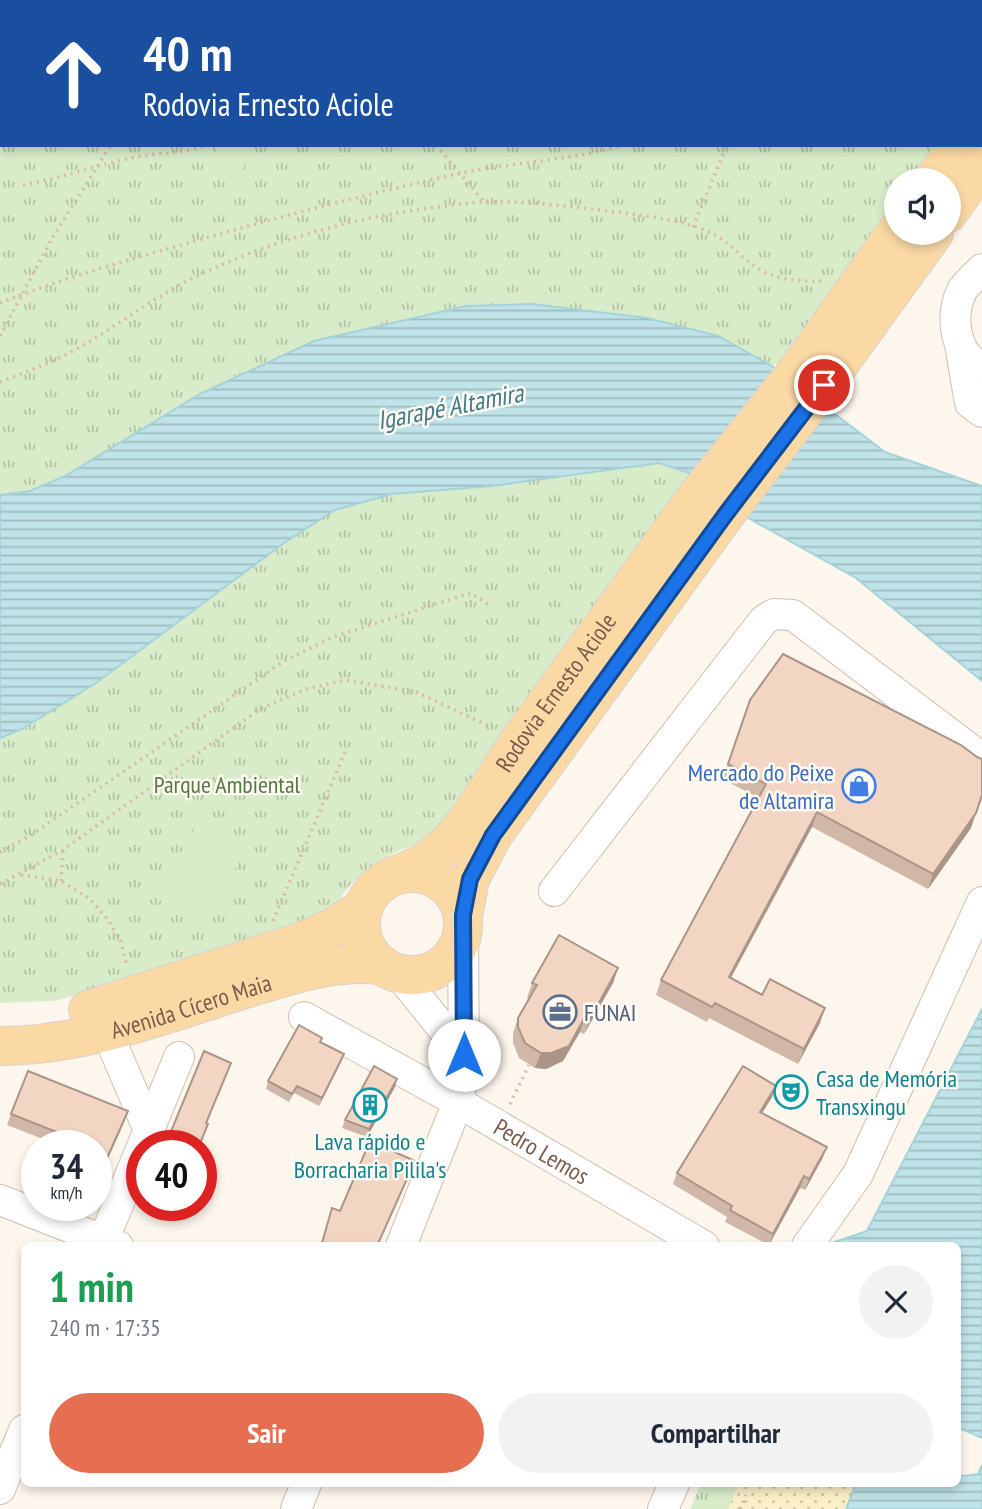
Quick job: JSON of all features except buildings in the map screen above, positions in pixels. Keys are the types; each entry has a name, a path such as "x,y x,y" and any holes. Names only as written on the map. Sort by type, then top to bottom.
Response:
{"main road":[{"path":"941,168 956,147"},
{"path":"961,195 982,166"},
{"path":"813,376 889,245"},
{"path":"711,506 813,376 924,245"},
{"name":"Rodovia Ernesto Aciole","path":"400,874 425,862 448,844 470,817 520,740 711,506"},
{"name":"Rodovia Ernesto Aciole","path":"463,924 470,879 493,835 711,506"},
{"path":"417,873 433,877 447,886 457,900 463,924 457,948 447,962 432,971 415,975 390,969 370,954 363,939 361,923 364,907 372,892 384,881 400,874 417,873"},
{"name":"Avenida Cícero Maia","path":"0,1021 25,1022 94,1009 303,941 336,926 364,907"},
{"name":"Avenida Cícero Maia","path":"0,1046 52,1043 107,1032 314,968 360,963 390,969"}],"street":[{"path":"982,269 964,289 957,305 955,325 970,403 982,412"},
{"path":"960,344 974,364 982,367"},
{"path":"554,891 764,620 774,614 793,615 982,758"},
{"path":"810,1242 858,1174 982,902"},
{"path":"403,1242 458,1102 464,1055 463,924"},
{"path":"390,969 464,1055"},
{"name":"Pedro Lemos","path":"304,1017 458,1102 697,1242"},
{"path":"107,1032 148,1128"},
{"path":"108,1242 148,1128 179,1057"},
{"path":"0,1199 102,1242"},
{"path":"0,1489 21,1437"},
{"path":"296,1509 305,1487"},
{"path":"663,1509 673,1487"}],"path":[{"path":"0,336 51,240 110,147"},
{"path":"23,185 52,180 99,165 143,156 175,154 200,147"},
{"path":"438,147 484,202"},
{"path":"0,303 124,261 306,209 460,173 554,161 616,147"},
{"path":"694,227 726,147"},
{"path":"0,382 60,357 191,279 256,252 372,217 484,202 549,204 694,227 712,233 732,246 754,267 772,274 804,282 831,280"},
{"path":"0,852 30,836 284,661 333,637 471,593 489,605"},
{"path":"0,884 63,850 260,709 306,689 346,680 416,692 520,740"},
{"path":"258,957 345,752"},
{"path":"61,881 63,850"},
{"path":"21,875 61,881 90,899 109,921 121,942 129,997"},
{"path":"499,1127 529,1065"},
{"path":"740,1509 746,1495"}],"sand":[{"path":"738,1487 855,1487 846,1509 728,1509"}],"green space":[{"path":"0,147 933,147 918,168 884,168 884,217 786,358 772,366 718,336 647,318 532,304 426,314 314,341 200,394 65,476 30,491 0,495"},
{"path":"217,147 252,147 238,181 209,169"},
{"name":"Parque Ambiental","path":"659,463 695,475 687,490 430,839 398,851 371,868 351,884 332,909 305,926 104,989 53,1001 0,1003 0,738 22,729 284,543 335,510 392,494 492,486"},
{"path":"197,823 246,846 210,923 160,900"},
{"path":"700,1487 738,1487 728,1509 690,1509"}],"water":[{"name":"Igarapé Altamira","path":"532,304 647,318 718,336 772,366 885,452 982,486 982,681 856,578 750,519 695,475 659,463 492,486 392,494 335,510 284,543 96,683 22,729 0,738 0,495 30,491 65,476 200,394 314,341 466,306"},
{"path":"982,1009 982,1438 961,1429 961,1242 835,1242 867,1231"},
{"path":"982,1465 982,1509 846,1509 855,1487 961,1487 961,1475 978,1474"}],"place":[{"name":"Mercado do Peixe de Altamira","path":"859,786"},
{"name":"FUNAI","path":"560,1012"},
{"name":"Casa de Memória Transxingu","path":"791,1092"},
{"name":"Lava rápido e Borracharia Pilila's","path":"370,1105"}],"route":[{"path":"464,1055 463,915 470,879 480,857 493,835 725,515 824,385"}]}
